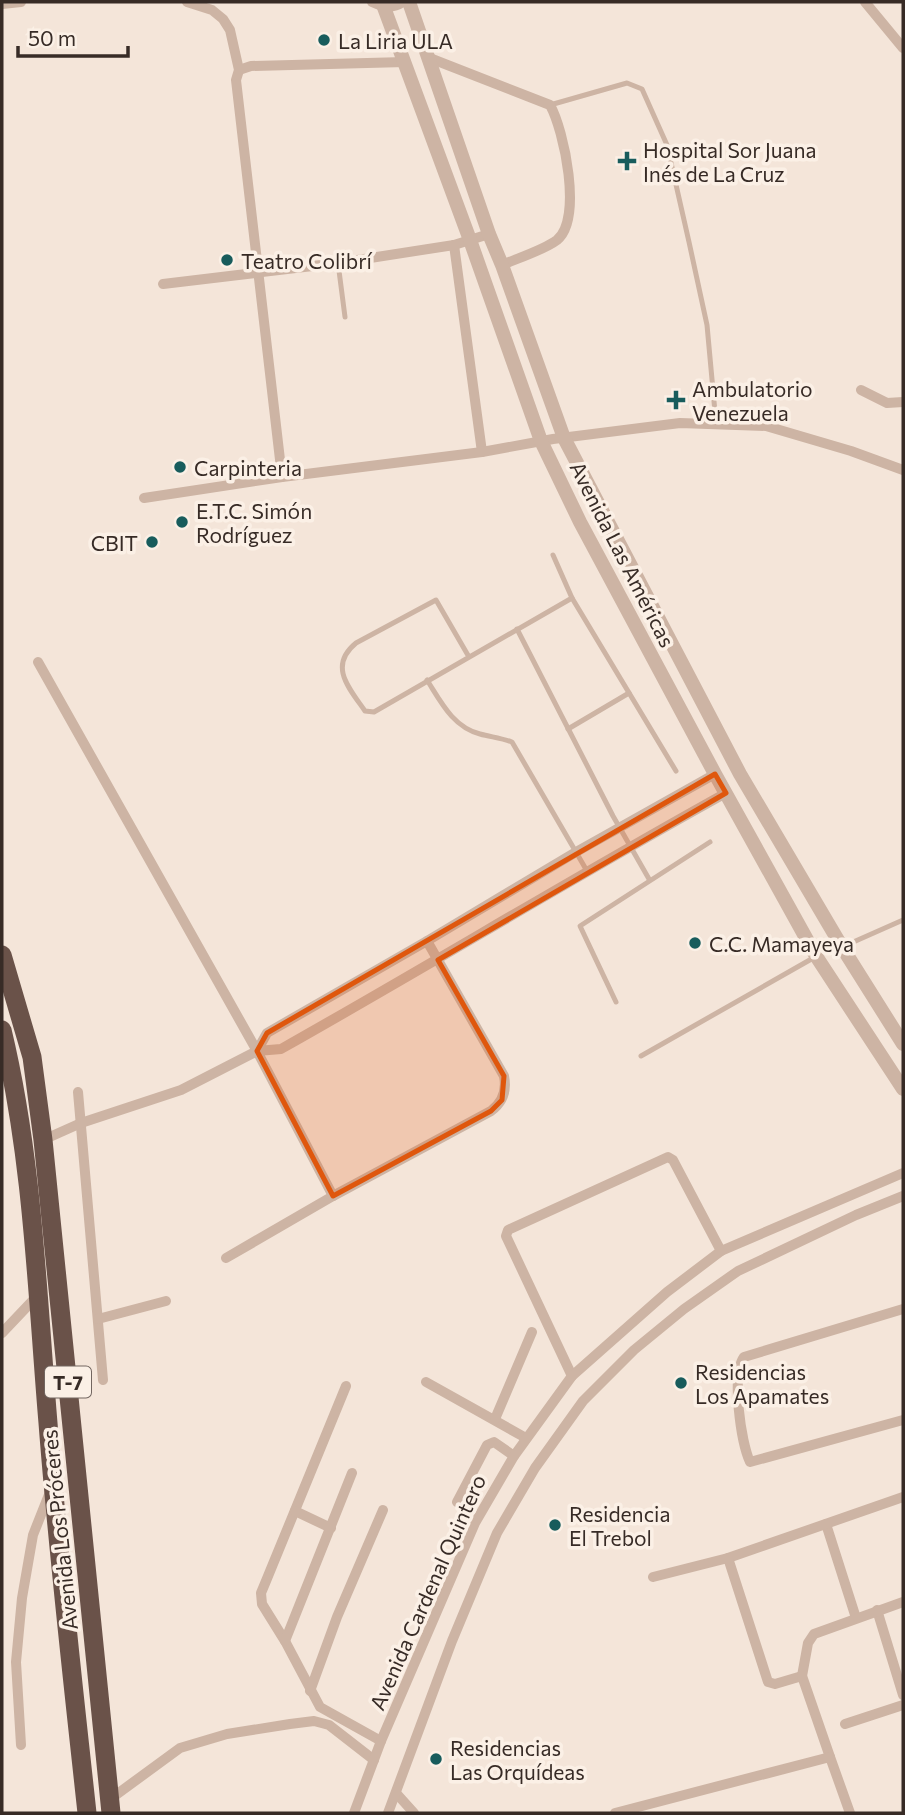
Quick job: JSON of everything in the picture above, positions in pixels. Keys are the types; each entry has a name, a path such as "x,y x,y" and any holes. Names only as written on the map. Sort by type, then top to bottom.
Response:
{"highway":[{"name":"Avenida Los Próceres","path":"2,955 32,1057 43,1140 110,1807"},
{"name":"Avenida Los Próceres","path":"2,1030 19,1111 30,1199 53,1486 87,1813"}],"street":[{"path":"2,5 22,2"},
{"path":"187,2 212,10 223,19 230,30 239,70 236,80 282,477"},
{"path":"379,4 397,6 403,2"},
{"name":"Avenida Las Américas","path":"409,2 488,234 502,265 564,438 740,774 903,1044"},
{"path":"865,2 903,48"},
{"name":"Avenida Las Américas","path":"379,4 405,62 541,441 580,522 715,774 817,956 903,1089"},
{"path":"427,58 550,105 557,117 571,190 567,226 557,240 502,265"},
{"path":"239,70 251,66 405,62"},
{"path":"163,284 338,263 454,245 488,234"},
{"path":"454,245 482,452"},
{"path":"861,390 887,403 903,402"},
{"path":"144,498 680,423 766,426 851,451 903,471"},
{"path":"38,662 257,1051 333,1196"},
{"path":"257,1051 267,1033 715,774"},
{"path":"43,1140 81,1123 181,1090 257,1051 281,1049 438,960 631,845 726,793"},
{"path":"226,1258 333,1196 491,1111 502,1100 505,1092 504,1076 427,941"},
{"path":"78,1092 103,1380"},
{"path":"572,1376 506,1236 508,1230 668,1157 673,1160 721,1251"},
{"name":"Avenida Cardenal Quintero","path":"354,1813 475,1523 514,1456 572,1376 667,1292 721,1251 903,1173"},
{"name":"Avenida Cardenal Quintero","path":"388,1813 452,1641 497,1533 534,1468 583,1401 634,1350 738,1271 856,1215 903,1196"},
{"path":"2,1333 38,1295"},
{"path":"97,1319 166,1301"},
{"path":"903,1309 744,1357 739,1378 739,1412 750,1462 903,1420"},
{"path":"495,1419 532,1332"},
{"path":"426,1382 526,1438"},
{"path":"346,1387 261,1594 261,1604 285,1641 320,1707 382,1741"},
{"path":"457,1502 487,1445 494,1443 514,1456"},
{"path":"285,1641 352,1473"},
{"path":"21,1745 16,1662 22,1598 33,1535 53,1486"},
{"path":"653,1577 728,1558 903,1497"},
{"path":"310,1691 337,1617 383,1510"},
{"path":"295,1511 331,1528"},
{"path":"826,1524 856,1618"},
{"path":"728,1558 768,1682 775,1684 802,1676"},
{"path":"850,1813 802,1676 810,1638 814,1634 903,1602"},
{"path":"877,1610 903,1695"},
{"path":"845,1724 903,1705"},
{"path":"110,1807 180,1748 227,1734 314,1721 329,1725 374,1760"},
{"path":"615,1813 830,1757"},
{"path":"396,1793 414,1813"}],"lane":[{"path":"550,105 627,83 642,89 667,145 697,278 707,325 716,424"},
{"path":"338,263 345,317"},
{"path":"552,555 572,598 677,771"},
{"path":"469,657 436,600 347,650 342,660 343,677 365,711 374,712 572,598"},
{"path":"517,629 649,880"},
{"path":"427,680 450,716 465,728 512,742 587,871"},
{"path":"568,729 629,693"},
{"path":"616,1002 579,926 710,842"},
{"path":"842,947 903,920"},
{"path":"641,1056 817,956"}],"highlighted area":[{"path":"715,774 726,793 438,960 504,1076 502,1100 491,1111 333,1196 257,1051 267,1033"}],"place":[{"name":"La Liria ULA","path":"324,40"},
{"name":"Hospital Sor Juana Inés de La Cruz","path":"627,161"},
{"name":"Teatro Colibrí","path":"227,260"},
{"name":"Ambulatorio Venezuela","path":"676,400"},
{"name":"Carpinteria","path":"180,467"},
{"name":"E.T.C. Simón Rodríguez","path":"182,522"},
{"name":"CBIT","path":"152,542"},
{"name":"C.C. Mamayeya","path":"695,943"},
{"name":"Residencias Los Apamates","path":"681,1383"},
{"name":"Residencia El Trebol","path":"555,1525"},
{"name":"Residencias Las Orquídeas","path":"436,1759"}]}
